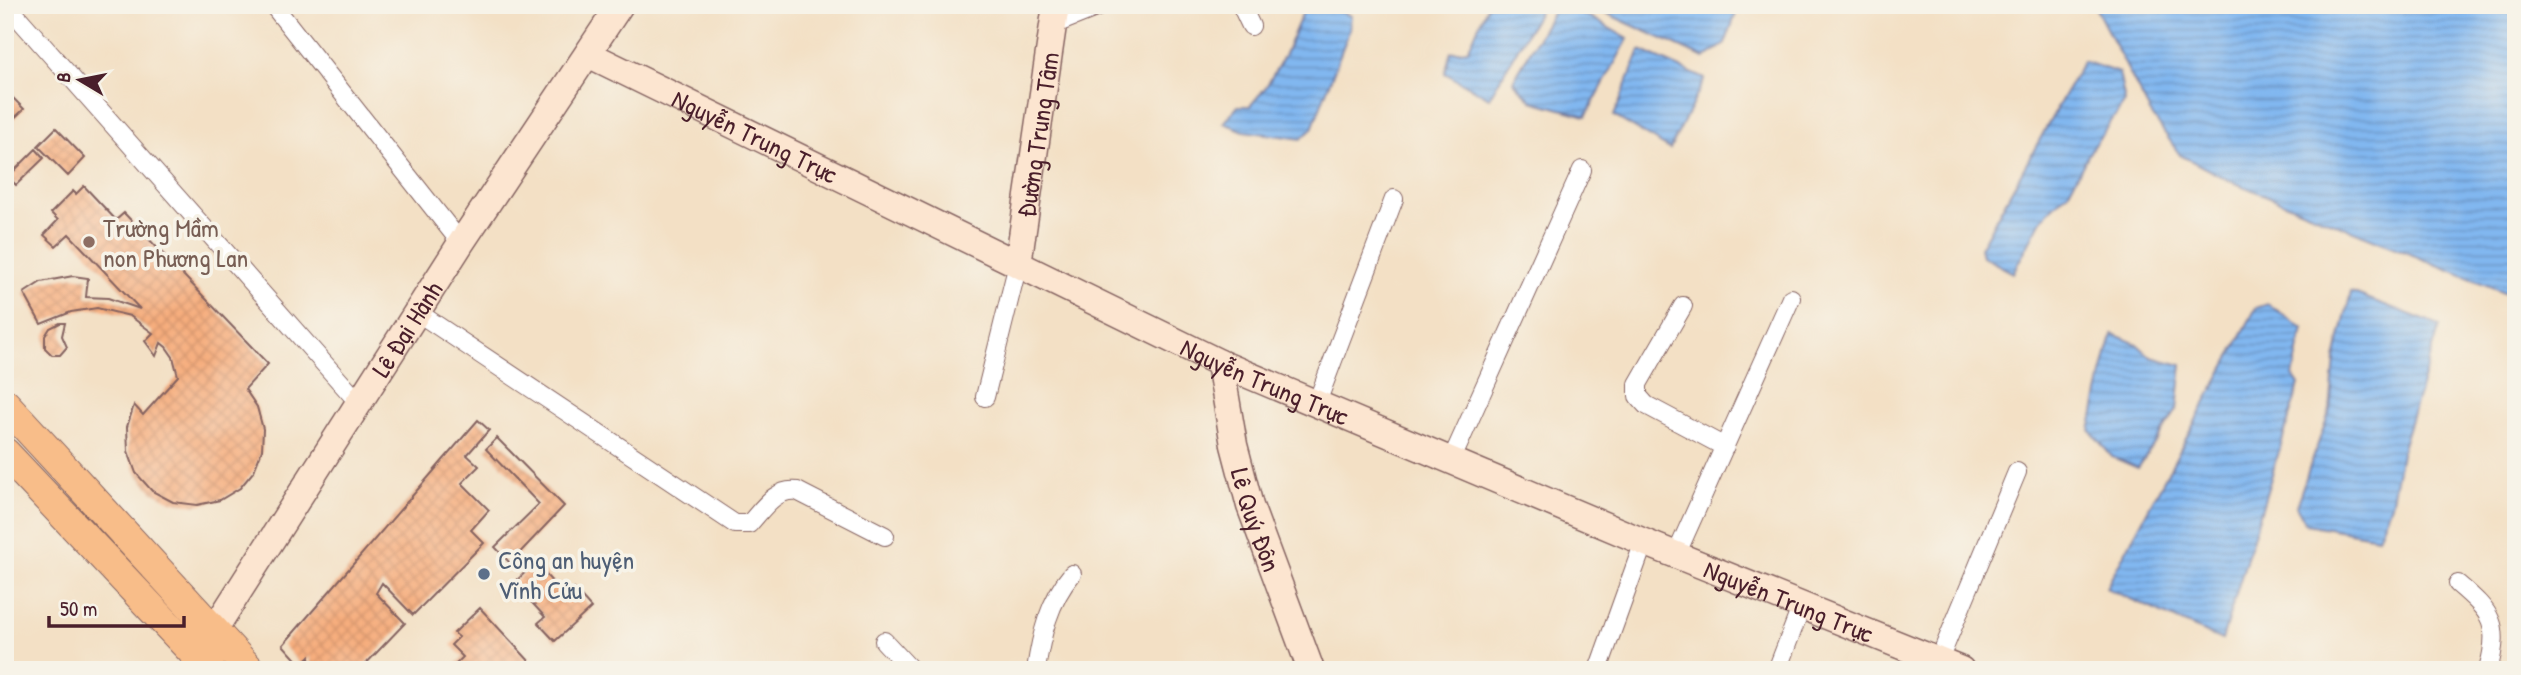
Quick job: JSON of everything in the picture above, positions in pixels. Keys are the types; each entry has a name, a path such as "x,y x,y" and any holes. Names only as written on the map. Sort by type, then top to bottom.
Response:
{"main road":[{"path":"5,404 206,650"},
{"path":"5,453 206,650 250,670"}],"street":[{"path":"7,5 359,403"},
{"path":"273,5 461,243"},
{"name":"Lê Đại Hành","path":"206,650 461,243 621,5"},
{"path":"1055,15 1103,5"},
{"path":"1241,5 1251,26"},
{"name":"Đường Trung Tâm","path":"1018,264 1055,15"},
{"name":"Nguyễn Trung Trực","path":"589,54 1220,363 1644,542 1950,665"},
{"path":"1451,461 1582,170"},
{"path":"1316,405 1394,200"},
{"path":"985,397 1018,264"},
{"path":"1676,555 1791,298"},
{"path":"1683,306 1638,384 1638,396 1646,405 1725,447"},
{"path":"417,312 735,524 749,524 777,494 787,490 797,491 885,536"},
{"name":"Lê Quý Đôn","path":"1220,363 1234,445 1250,506 1311,670"},
{"path":"1950,665 2017,472"},
{"path":"1598,670 1644,542"},
{"path":"1036,670 1042,632 1055,600 1072,574"},
{"path":"2458,584 2486,608 2493,623 2495,638 2488,670"},
{"path":"1777,670 1802,605"},
{"path":"884,641 911,670"}],"water":[{"path":"1306,5 1324,5 1351,16 1349,31 1312,129 1301,139 1244,131 1224,123 1238,106 1250,106 1266,87 1285,54"},
{"path":"1488,5 1543,5 1489,98 1445,73 1451,52 1468,50"},
{"path":"1588,5 1739,5 1725,44 1704,58"},
{"path":"2094,5 2516,5 2516,297 2228,180 2180,155 2150,112"},
{"path":"1555,8 1590,17 1628,39 1586,116 1532,101 1513,81"},
{"path":"1640,50 1705,79 1670,149 1614,116"},
{"path":"2083,61 2119,73 2125,102 2092,148 2069,191 2042,218 2013,273 1982,256 1980,248"},
{"path":"2351,292 2440,326 2402,448 2391,505 2378,537 2306,524 2296,506 2330,410 2335,359"},
{"path":"2268,304 2303,328 2293,376 2299,385 2222,640 2106,588 2256,308"},
{"path":"2113,334 2137,344 2151,357 2182,365 2177,410 2138,468 2112,457 2090,430"}],"building":[{"path":"5,90 24,109 5,127"},
{"path":"56,128 85,158 68,176 38,146"},
{"path":"36,149 44,158 16,185 8,177"},
{"path":"84,186 116,220 124,213 268,364 245,389 257,407 263,429 262,450 254,471 240,488 220,500 197,505 173,502 152,491 136,473 128,451 127,427 134,405 143,415 178,376 173,357 166,347 161,343 156,356 145,341 153,333 130,316 97,308 71,312 41,324 24,293 41,282 73,276 88,278 86,297 108,298 140,309 69,234 56,246 44,235 58,220 51,213 73,191 76,194"},
{"path":"65,323 62,336 67,347 60,355 52,355 45,348 45,336 50,328"},
{"path":"478,420 489,430 467,455 479,466 462,483 489,510 471,530 484,543 413,615 382,583 376,593 405,623 360,670 315,670 310,663 310,656 301,665 283,645"},
{"path":"497,438 564,506 510,563 495,547 539,504 486,449"},
{"path":"535,563 566,597 574,589 591,608 555,641 538,623 545,617 514,583"},
{"path":"480,608 532,664 526,670 457,670 454,666 463,657 451,645 459,637 454,633"}],"place":[{"name":"Trường Mầm non Phương Lan","path":"89,242"},
{"name":"Công an huyện Vĩnh Cửu","path":"484,574"}]}
